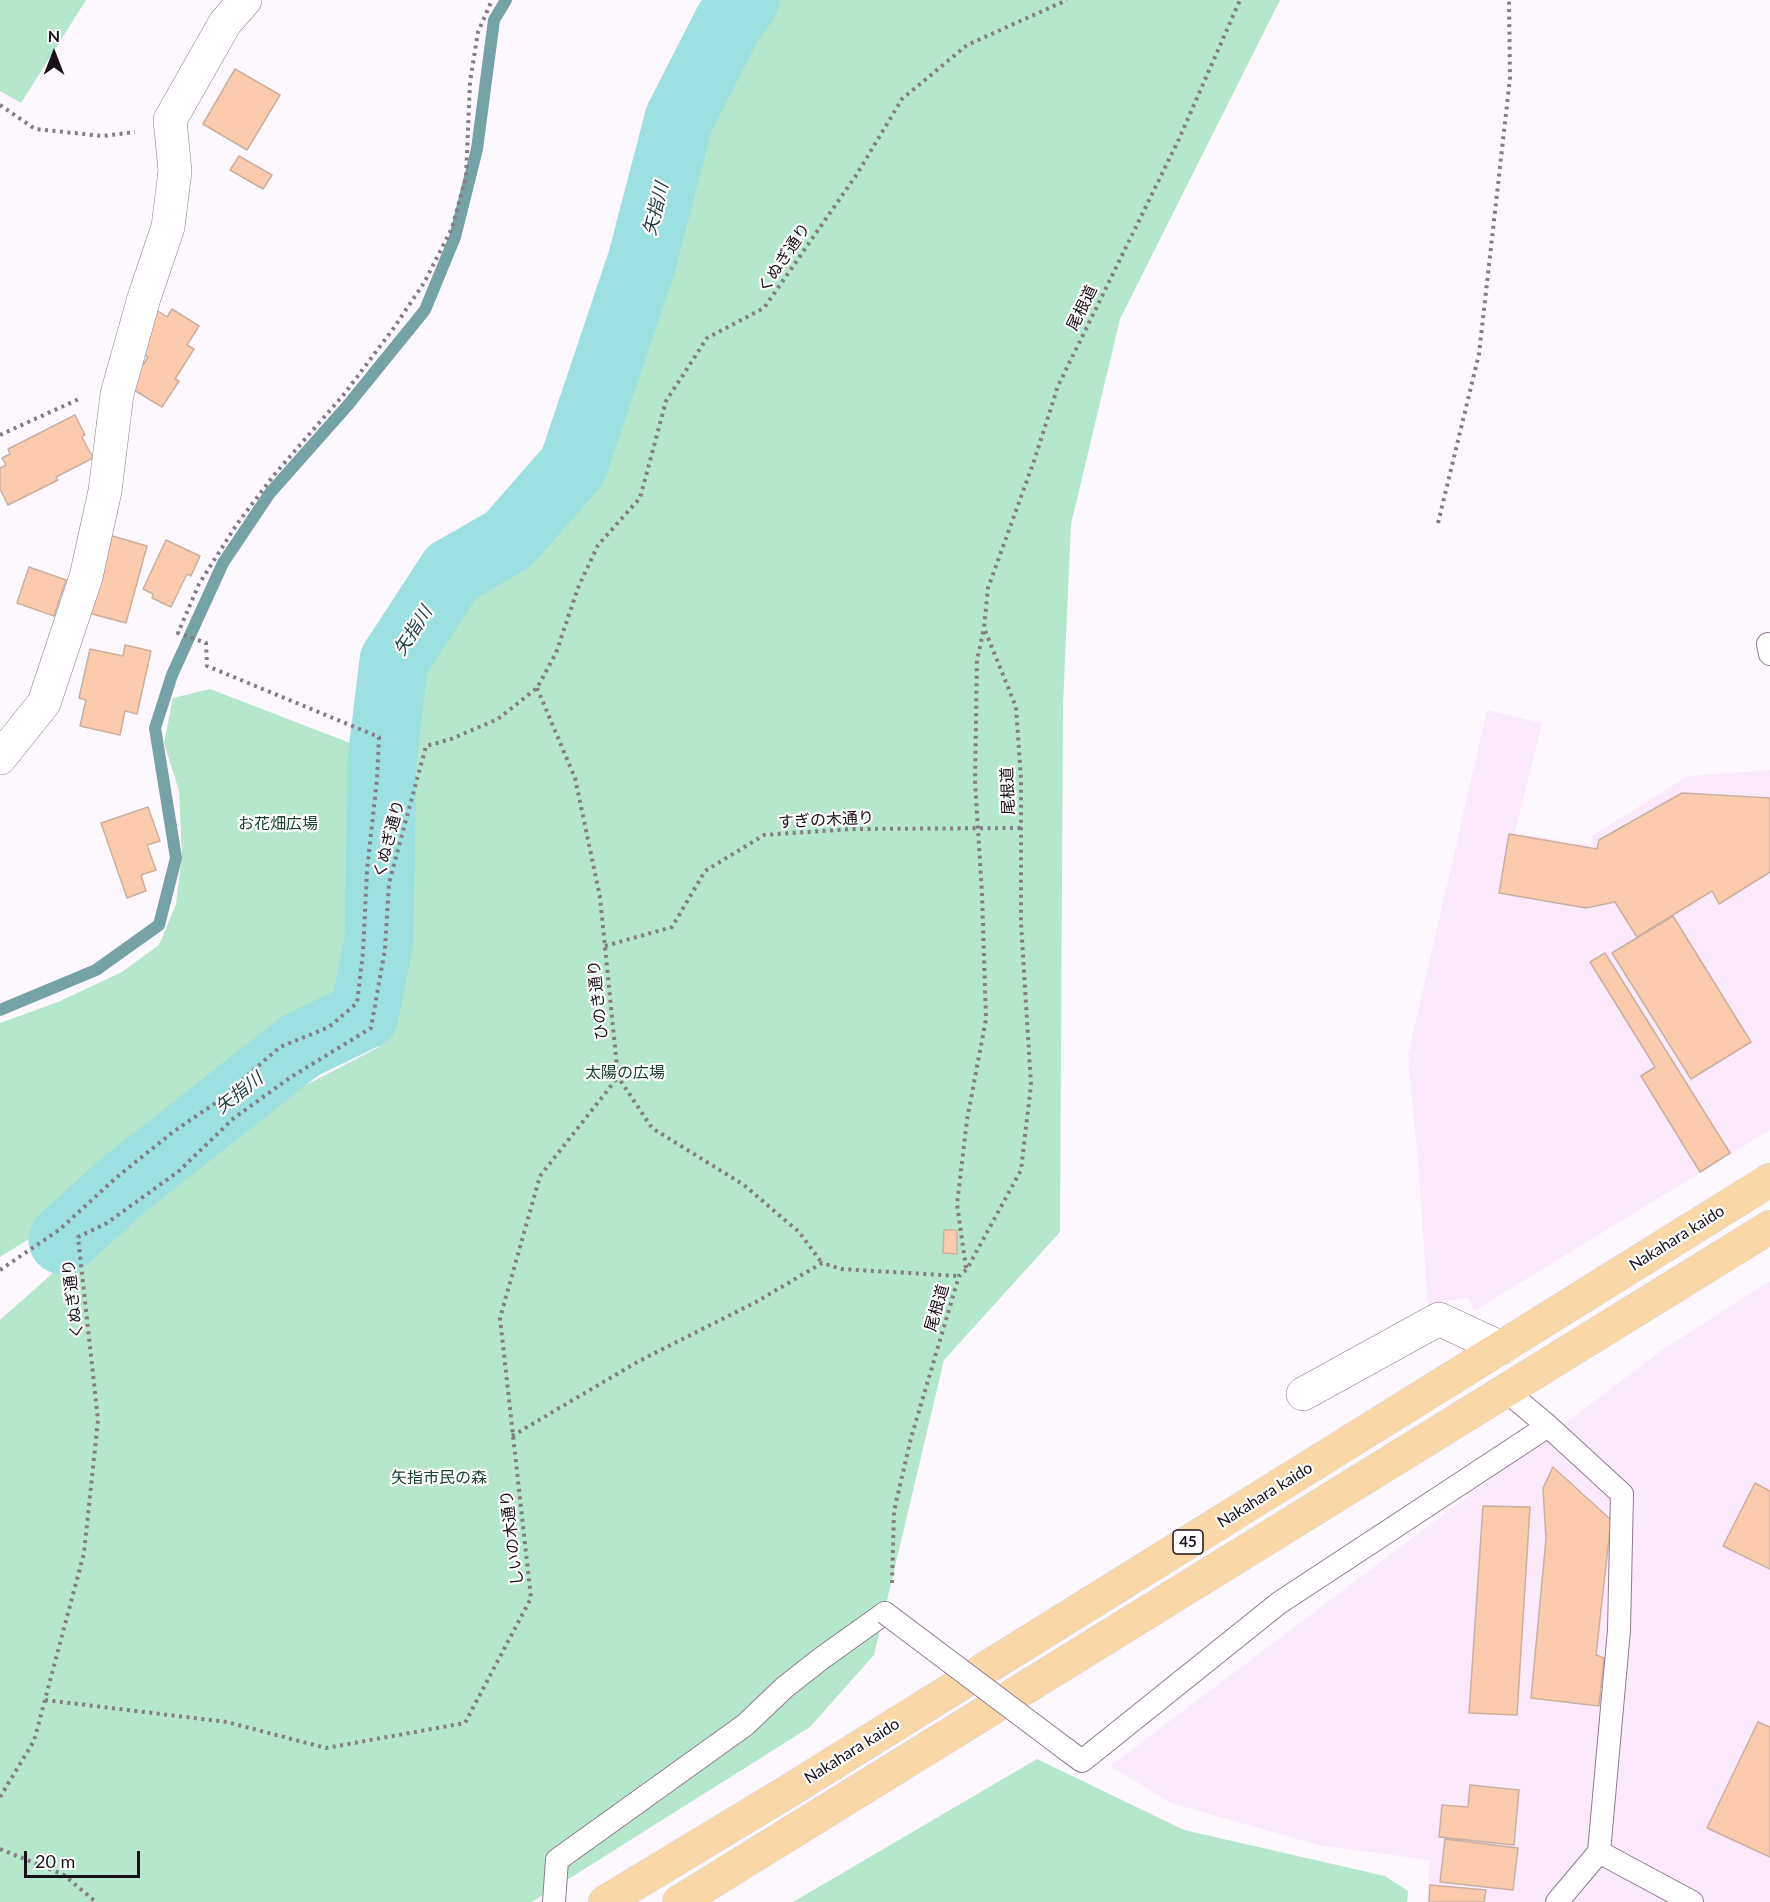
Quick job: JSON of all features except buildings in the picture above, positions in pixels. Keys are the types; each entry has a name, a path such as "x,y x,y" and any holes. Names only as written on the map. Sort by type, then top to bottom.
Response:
{"main road":[{"name":"Nakahara kaido","path":"605,1902 787,1792 1770,1180"},
{"name":"45","path":"679,1902 1770,1227"}],"street":[{"path":"0,758 44,703 86,577 105,491 117,394 144,298 168,227 176,171 170,120 225,23 245,0"},
{"path":"1303,1394 1439,1319 1501,1348"}],"lane":[{"path":"1505,1390 1622,1494 1618,1630 1599,1852 1557,1902"},
{"path":"554,1902 557,1860 745,1725 785,1687 885,1613 1082,1761 1279,1603 1548,1426"},
{"path":"1599,1852 1692,1902"}],"path":[{"path":"0,1270 59,1230 117,1178 173,1132 213,1104 280,1047 329,1027 357,1003 363,953 367,870 379,737 207,666 206,643 178,633 200,584 237,524 274,475 345,393 393,329 424,283 452,228 466,177 470,82 478,32 492,0"},
{"name":"くぬぎ通り","path":"0,1797 34,1741 84,1553 98,1420 78,1237 107,1223 179,1171 234,1118 291,1077 371,1028 386,949 389,883 426,746 451,739 498,719 537,688 556,652 578,588 598,545 640,498 666,402 706,338 764,308 857,174 902,99 967,45 1067,0"},
{"name":"尾根道","path":"885,1613 892,1593 894,1511 911,1438 959,1276 967,1269 1021,1170 1031,1085 1021,923 1021,779 1016,707 984,628 988,588 1034,461 1058,386 1179,139 1240,0"},
{"path":"1438,523 1479,354 1510,78 1509,0"},
{"path":"0,105 35,129 102,136 139,131 170,120"},
{"path":"0,435 82,398 117,394"},
{"path":"967,1269 957,1204 967,1119 986,1020 975,781 977,660 984,628"},
{"name":"ひのき通り","path":"537,688 575,778 600,897 618,1077 652,1128 744,1185 799,1232 822,1263"},
{"name":"すぎの木通り","path":"605,946 672,927 705,871 764,835 852,829 1021,828"},
{"path":"618,1077 540,1176 500,1318 512,1436 639,1361 756,1302 822,1263 841,1269 959,1276"},
{"name":"しいの木通り","path":"45,1700 227,1722 326,1748 465,1723 531,1598 512,1436"},
{"path":"0,1848 64,1875 96,1902"}],"shaded area":[{"path":"1487,710 1542,723 1515,833 1591,845 1592,836 1688,776 1770,770 1770,1130 1474,1311 1468,1297 1428,1306 1408,1055"},
{"path":"1770,1281 1770,1902 1426,1902 1430,1860 1322,1846 1171,1803 1110,1766 1662,1350"}],"green space":[{"path":"0,0 86,0 21,103 0,91"},
{"name":"矢指市民の森","path":"775,0 1280,0 1120,319 1071,524 1063,705 1060,1232 944,1360 874,1655 810,1727 532,1902 0,1902 0,1320 206,1137 379,1047 413,804 394,661 455,598 586,494 713,104"},
{"name":"お花畑広場","path":"210,689 371,751 377,839 357,962 330,1011 255,1062 125,1162 37,1234 0,1257 0,1023 58,1002 122,972 159,945 176,904 182,855 179,791 164,743 173,698"},
{"path":"1037,1759 1184,1830 1385,1876 1408,1891 1407,1902 793,1902"}],"waterway":[{"path":"0,1010 96,970 159,925 176,858 155,728 172,675 223,563 270,493 348,405 425,310 455,237 477,149 494,20 506,0"},
{"name":"矢指川","path":"63,1240 122,1186 300,1046 364,1015 379,940 382,760 394,661 452,572 508,540 573,466 642,261 679,119 728,23 745,0"}],"park label":[{"name":"太陽の広場","path":"625,1073"}]}
